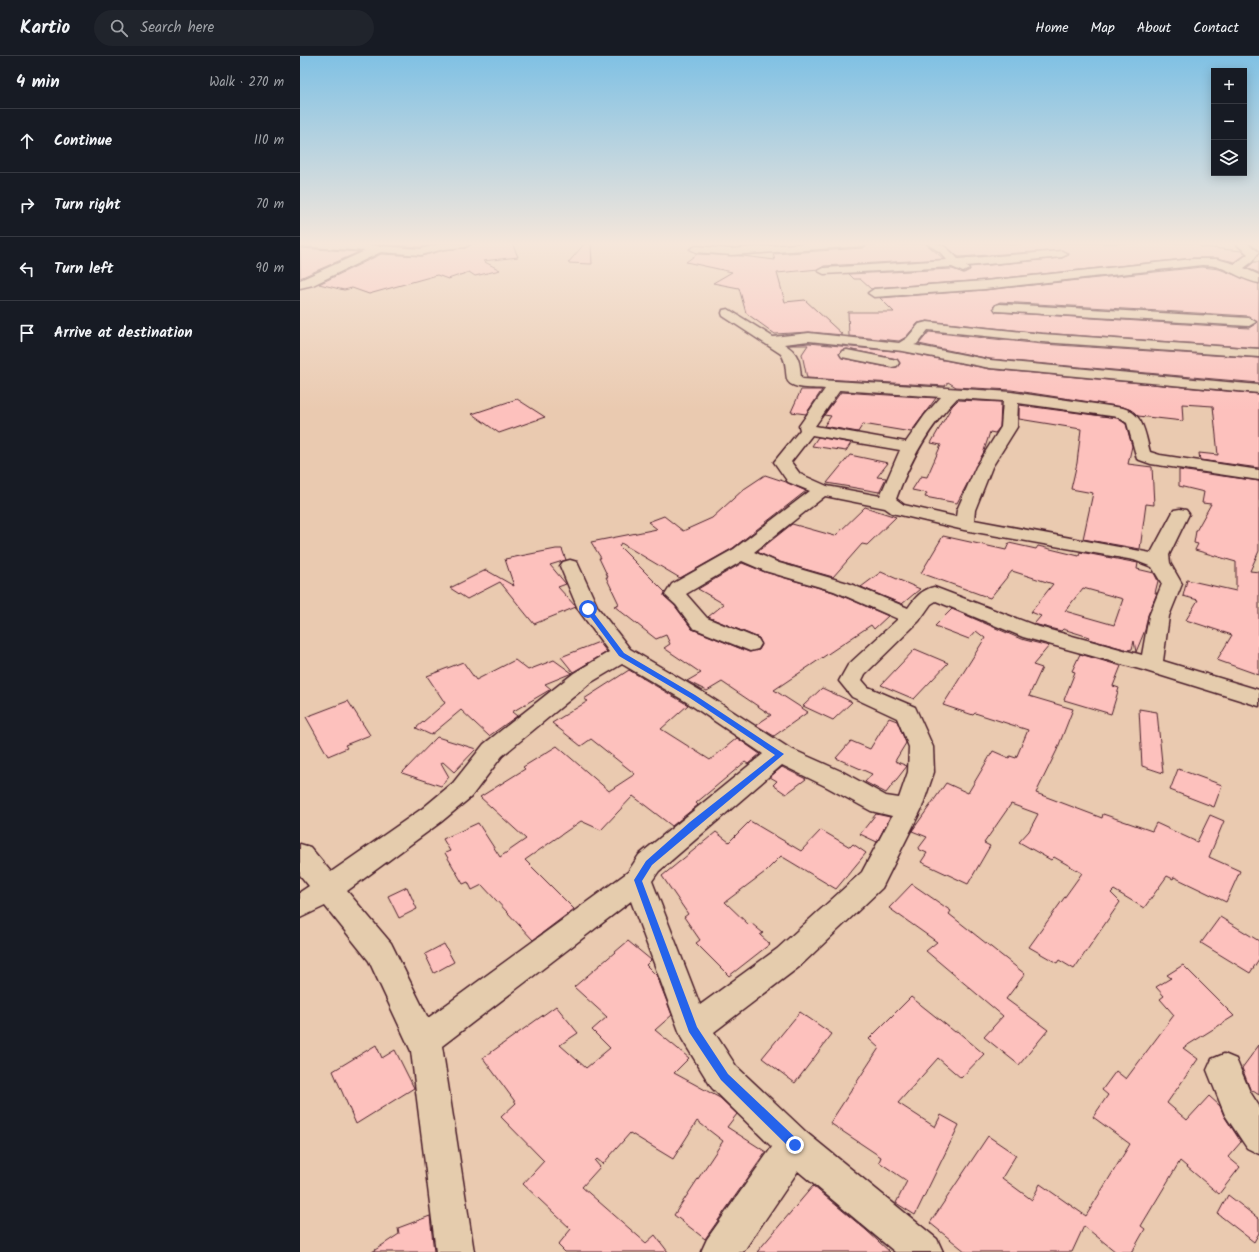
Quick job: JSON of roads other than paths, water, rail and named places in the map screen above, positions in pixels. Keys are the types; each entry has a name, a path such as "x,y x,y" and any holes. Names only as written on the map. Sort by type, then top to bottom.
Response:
{"street":[{"path":"1206,304 1209,321"},
{"path":"1000,308 1209,321 1249,322"},
{"path":"728,313 786,351 793,361 794,380 806,384 1012,397 1123,413 1134,421 1143,455 1157,460 1259,474"},
{"path":"1209,321 1219,324 1236,351"},
{"path":"903,347 906,343 912,341 927,326 1042,338 1259,353"},
{"path":"772,341 809,337 903,347 990,364 1259,389"},
{"path":"1035,369 1042,338"},
{"path":"850,342 842,350 844,353 892,363"},
{"path":"835,386 807,426 808,430 782,462 794,478 822,490 892,504"},
{"path":"952,393 935,411 909,447 887,501 898,508 964,524 1139,555 1160,563"},
{"path":"964,524 966,510 984,467 1009,427 1012,397"},
{"path":"808,430 909,447"},
{"path":"750,644 700,623 683,601 675,595 679,588 741,553 822,490"},
{"path":"1150,665 1159,616 1172,584 1160,563 1159,555 1180,514"},
{"path":"741,553 772,567 841,587 912,617"},
{"path":"570,566 588,609 622,654 693,696 780,754 834,779 880,804 908,810"},
{"path":"693,1029 788,958 872,880 908,810 921,772 921,747 907,713 860,692 850,681 856,670 912,617 924,600 934,593 1031,632 1150,665 1259,698"},
{"path":"300,906 328,889 432,815 462,790 493,750 582,678 622,654"},
{"path":"423,1041 638,880 649,863 693,824 780,754"},
{"path":"300,856 380,952 428,1050 455,1252"},
{"path":"638,880 693,1029 724,1077 795,1145 924,1252"},
{"path":"1224,1070 1237,1103 1259,1136"},
{"path":"720,1252 795,1145"}]}
